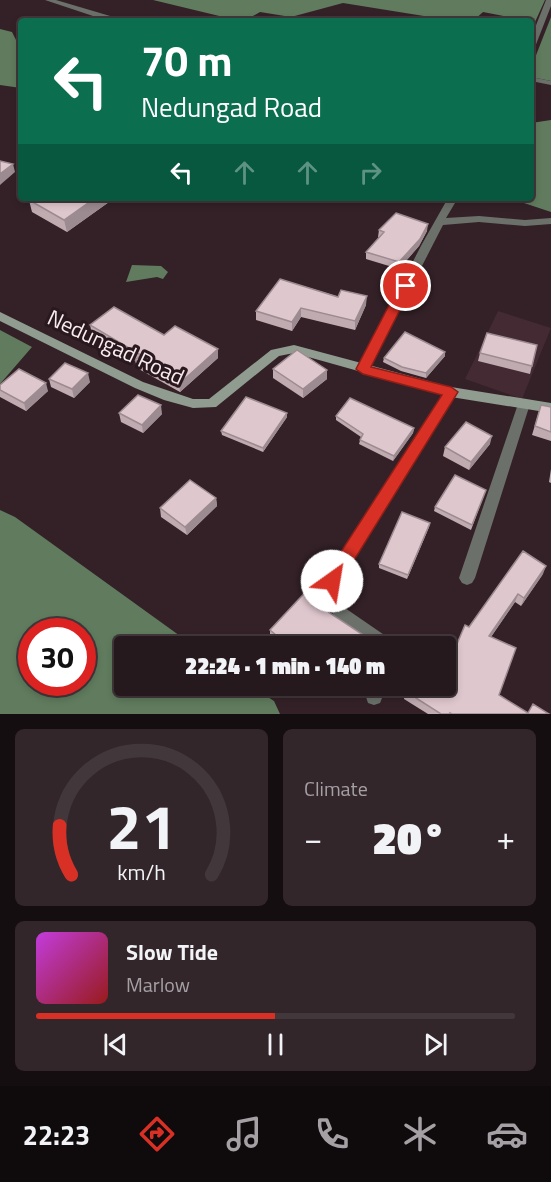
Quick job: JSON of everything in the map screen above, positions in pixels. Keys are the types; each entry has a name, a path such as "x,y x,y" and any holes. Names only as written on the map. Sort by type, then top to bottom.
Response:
{"main road":[{"name":"Nedungad Road","path":"0,316 149,390 201,407 212,404 275,353 294,349 451,392 551,408"}],"street":[{"path":"49,0 110,18"},
{"path":"534,40 550,0"},
{"path":"534,80 551,83"},
{"path":"363,369 451,201"},
{"path":"440,222 479,219 525,223 551,221"},
{"path":"373,636 340,613 333,598 332,581 451,392"},
{"path":"467,578 524,404"}],"shaded area":[{"path":"153,0 545,0 535,22 534,18 514,18 483,12 476,18 436,18 343,3 291,17 260,12 249,18 228,18"},
{"path":"551,17 551,81 534,78 534,60"},
{"path":"0,29 12,32 18,40 18,88 0,85"},
{"path":"551,120 551,212 518,201 534,201 534,123"},
{"path":"132,265 161,266 168,272 163,279 157,277 126,282"},
{"path":"498,311 551,328 522,399 465,379"},
{"path":"0,330 32,347 0,384"},
{"path":"0,510 15,517 180,636 114,636 114,696 266,696 274,701 280,714 0,714"}],"building":[{"path":"0,161 13,164 0,174"},
{"path":"31,201 91,201 64,220"},
{"path":"396,213 428,224 420,239 399,262 366,252 384,232 379,230"},
{"path":"280,279 338,297 341,290 367,296 355,321 301,308 292,322 256,311"},
{"path":"114,307 164,335 175,326 218,349 179,384 135,360 141,355 90,325"},
{"path":"405,332 445,352 426,373 402,367 384,358"},
{"path":"487,333 537,345 532,366 480,353"},
{"path":"297,350 327,370 303,389 273,369"},
{"path":"65,363 88,373 72,389 49,379"},
{"path":"19,369 46,383 24,403 0,390 0,385"},
{"path":"138,395 161,405 142,425 119,413"},
{"path":"246,397 287,413 263,448 221,431"},
{"path":"350,398 414,428 394,456 360,440 363,434 336,416"},
{"path":"541,405 551,407 551,432 535,426"},
{"path":"466,422 492,436 471,462 445,447"},
{"path":"455,475 486,490 472,525 435,507"},
{"path":"190,480 216,498 185,527 160,508"},
{"path":"402,512 430,523 408,575 379,564"},
{"path":"523,551 546,566 524,598 518,594 489,636 516,648 499,695 528,713 533,704 549,714 441,714 413,696 456,696 456,646 465,625 469,627"},
{"path":"314,583 323,590 328,602 322,608 365,636 277,636 270,630"}],"route":[{"path":"332,581 451,392 363,369 406,286"}]}
